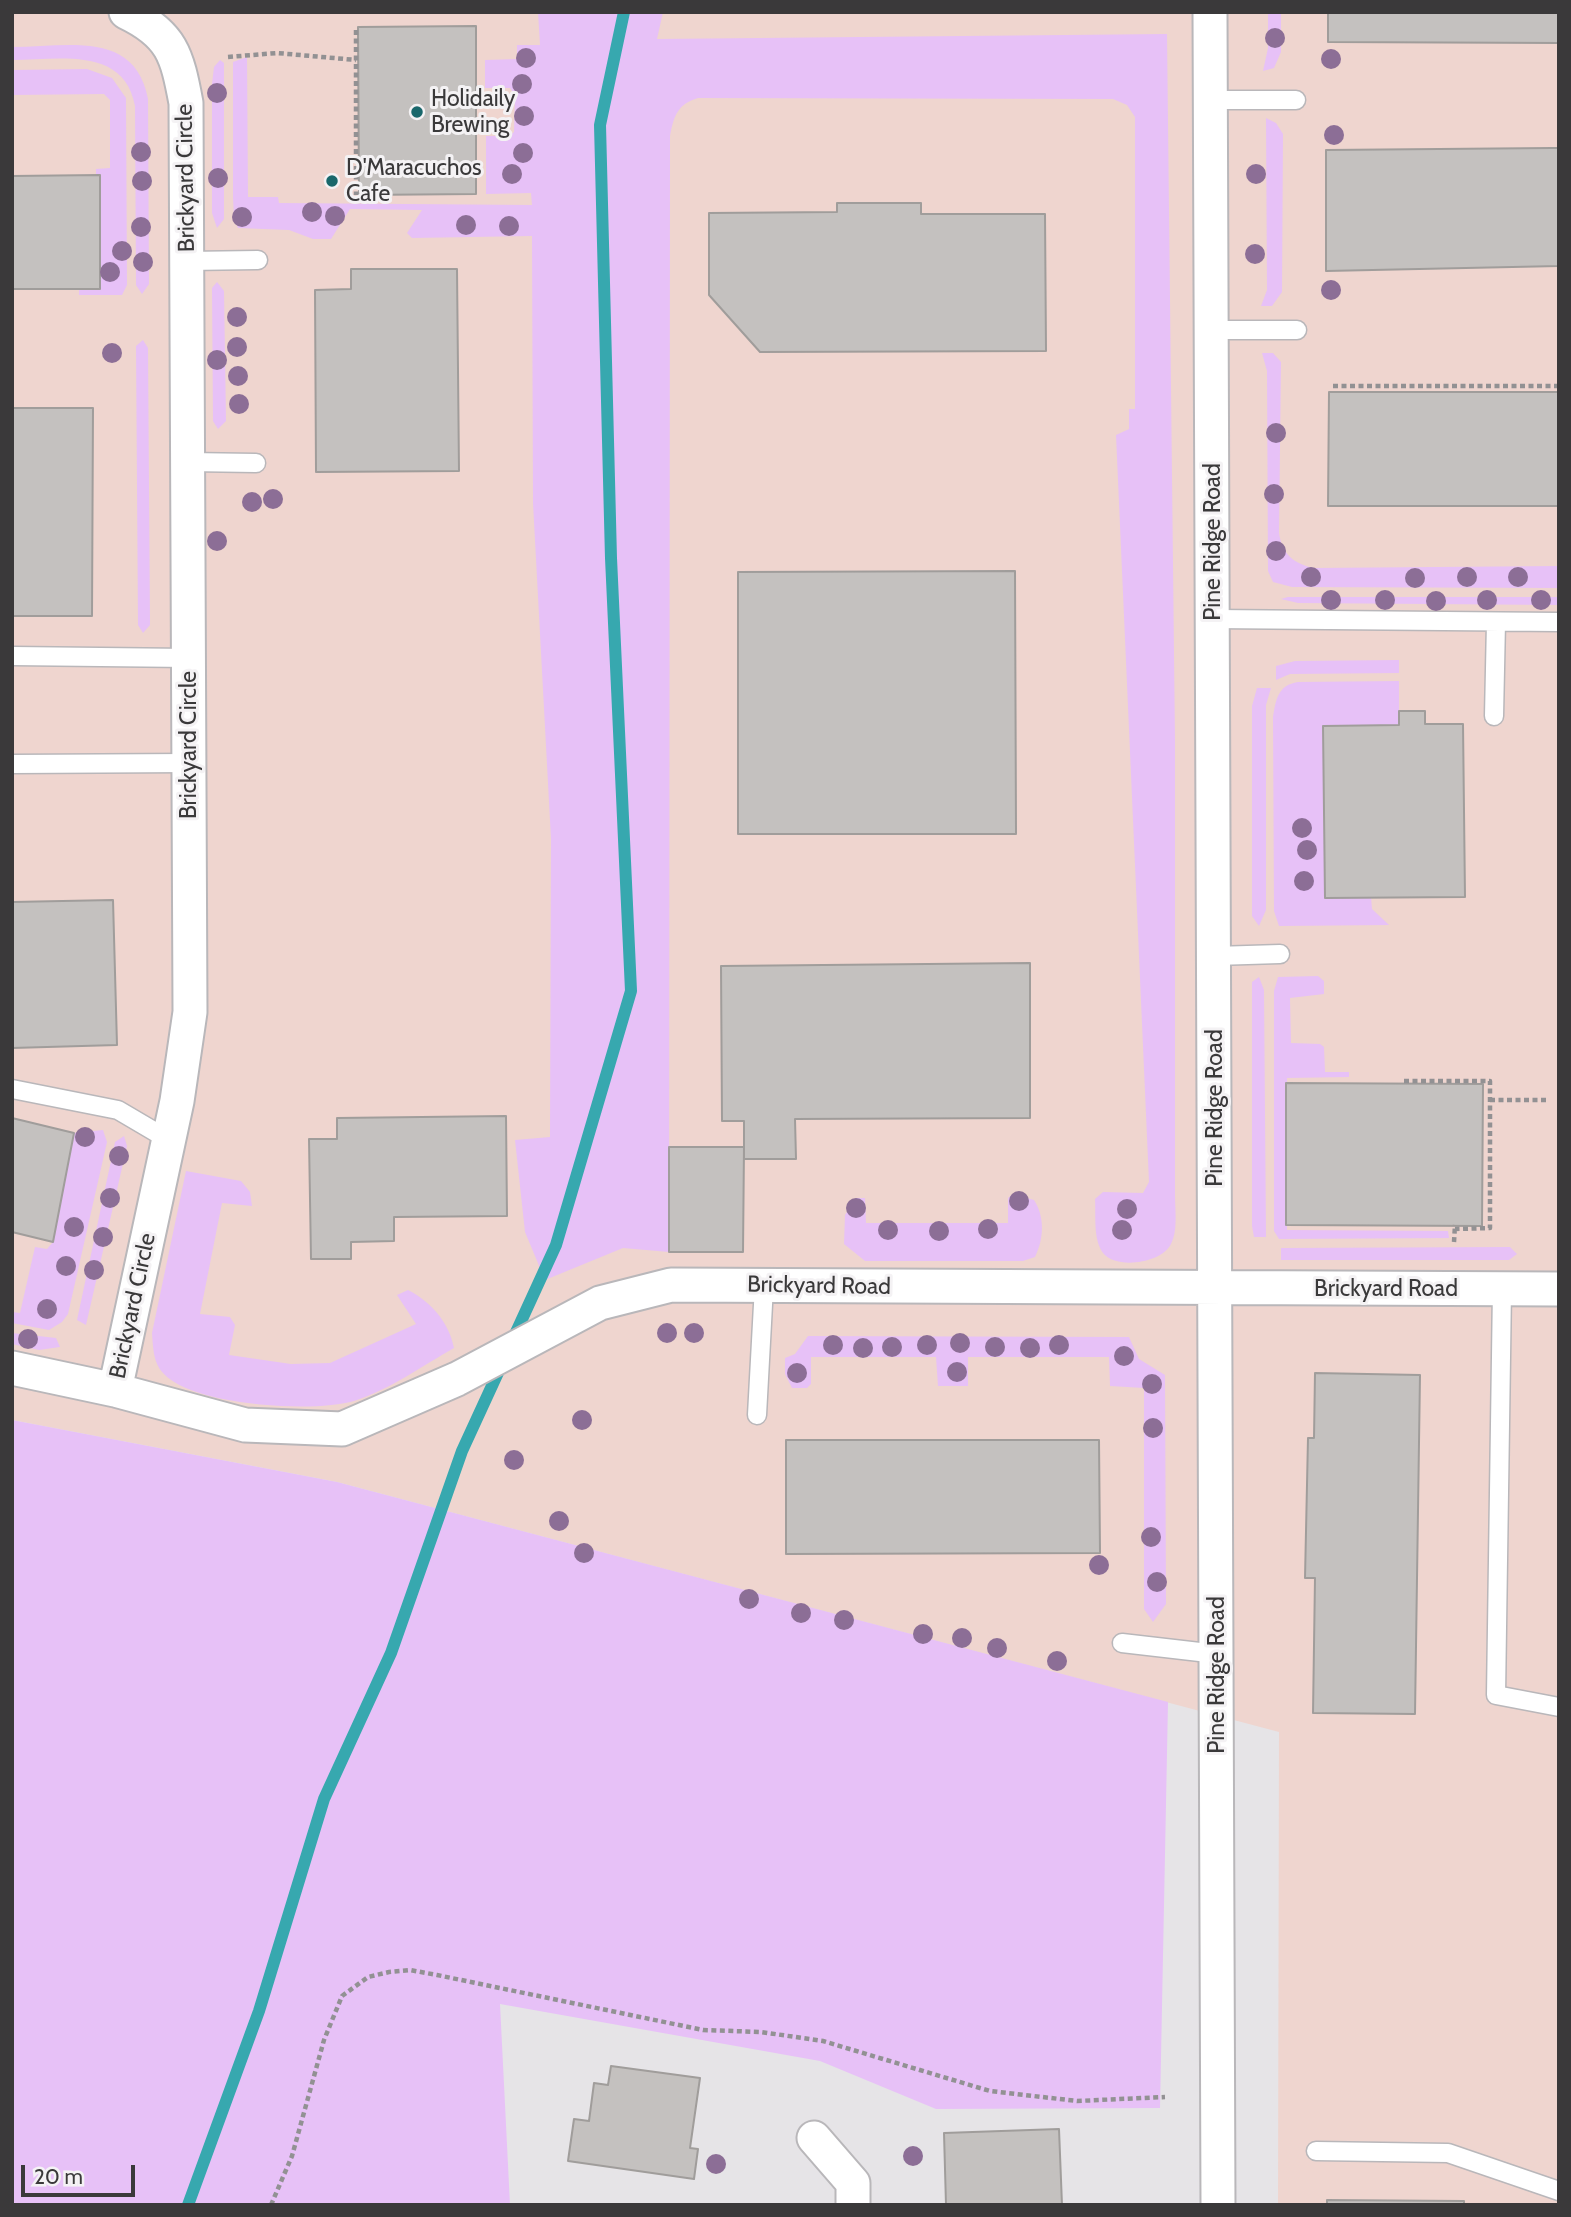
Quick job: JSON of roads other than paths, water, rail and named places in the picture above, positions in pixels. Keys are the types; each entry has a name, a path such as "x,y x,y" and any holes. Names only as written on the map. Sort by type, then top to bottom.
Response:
{"street":[{"name":"Brickyard Circle","path":"12,1368 115,1390 169,1140 190,1012 186,103 178,61 153,25 126,12"},
{"name":"Pine Ridge Road","path":"1210,12 1218,2205"},
{"name":"Brickyard Road","path":"115,1390 245,1425 342,1429 491,1361 600,1303 671,1285 1559,1289"},
{"path":"814,2138 853,2182 853,2205"}],"lane":[{"path":"1211,100 1296,100"},
{"path":"187,261 258,260"},
{"path":"1212,330 1297,330"},
{"path":"188,462 256,463"},
{"path":"1213,619 1559,622"},
{"path":"1494,716 1496,622"},
{"path":"12,656 189,658"},
{"path":"12,764 189,764"},
{"path":"1215,956 1280,954"},
{"path":"12,1089 118,1110 169,1140"},
{"path":"757,1415 764,1286"},
{"path":"1502,1289 1496,1695 1559,1707"},
{"path":"1122,1643 1217,1654"},
{"path":"1316,2151 1448,2153 1559,2191"}],"waterway":[{"path":"512,1341 556,1245 631,991 611,558 600,125 624,12"},
{"path":"188,2205 259,2011 324,1799 391,1653 462,1451 502,1364"}],"place":[{"name":"Holidaily Brewing","path":"417,112"},
{"name":"D'Maracuchos Cafe","path":"332,181"}]}
